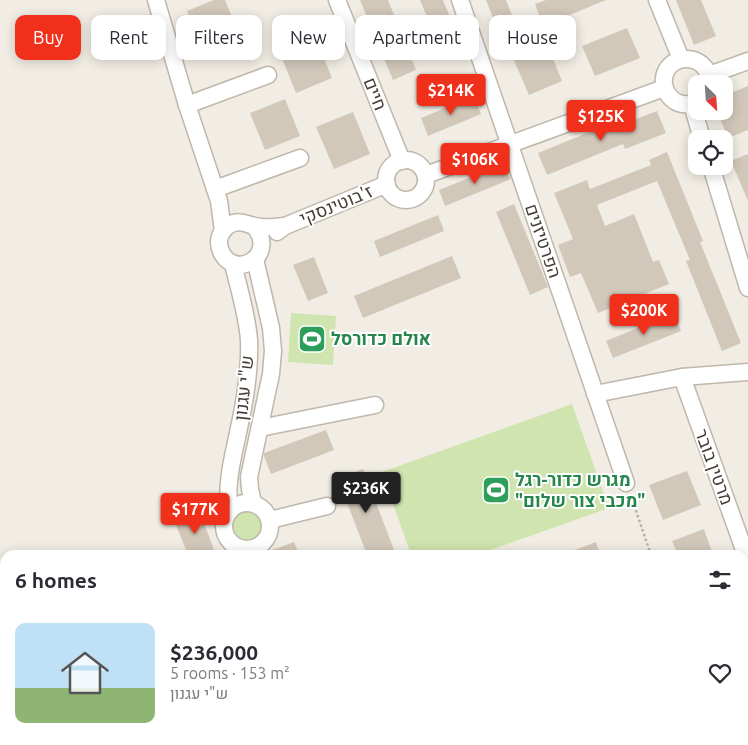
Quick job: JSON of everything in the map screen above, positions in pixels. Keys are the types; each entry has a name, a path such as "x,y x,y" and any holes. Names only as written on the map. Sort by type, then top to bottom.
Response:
{"street":[{"path":"156,0 187,105 217,195 222,231 219,247 222,255 233,264 248,264 258,253 262,238 258,232 217,195"},
{"name":"חיים","path":"337,0 402,161"},
{"name":"הפרטיזנים","path":"460,0 626,483"},
{"path":"657,0 681,59"},
{"path":"688,104 675,102 668,96 664,88 664,81 665,73 669,67 681,59 690,59 699,62 706,68 708,75"},
{"path":"720,75 748,61"},
{"path":"187,105 268,75"},
{"path":"426,175 664,88"},
{"path":"217,195 300,158"},
{"path":"409,160 416,163 426,175 424,189 414,198 407,200 394,196 387,184 387,176 390,169 402,161 409,160"},
{"path":"714,175 748,288"},
{"name":"ז'בוטינסקי","path":"258,253 268,239 285,226 387,184"},
{"path":"222,231 234,223 247,224"},
{"name":"ז'בוטינסקי","path":"247,224 264,228 285,226"},
{"name":"ש\"י עגנון","path":"253,503 249,477 271,374 273,351 271,328 258,253"},
{"name":"ש\"י עגנון","path":"229,512 228,484 240,428 246,385 249,340 244,306 233,264"},
{"path":"596,394 682,377 748,372"},
{"name":"מרטין בובר","path":"682,377 744,550"},
{"path":"260,428 375,405"},
{"path":"246,502 253,503 264,509 270,520 270,528 263,549 257,547 241,548 234,545 230,547 225,533 225,518 234,506 246,502"},
{"path":"270,520 327,506"}],"path":[{"path":"626,483 649,550"}],"green space":[{"name":"אולם כדורסל","path":"291,313 336,316 333,365 288,362"},
{"name":"מגרש כדור-רגל \"מכבי צור שלום\"","path":"572,404 609,508 490,550 409,550 382,472"},
{"path":"248,509 260,514 265,526 260,538 248,543 236,538 231,526 236,514"}],"building":[{"path":"214,0 225,0 231,15 189,15 187,11"},
{"path":"360,0 388,0 394,15 366,15"},
{"path":"420,0 443,0 449,15 426,15"},
{"path":"486,0 506,0 512,15 492,15"},
{"path":"546,0 606,0 570,15 539,15 535,4"},
{"path":"676,0 701,0 716,36 694,45"},
{"path":"627,28 640,58 595,76 582,46"},
{"path":"283,60 325,60 332,78 296,93"},
{"path":"385,60 412,60 416,70 393,80"},
{"path":"514,60 553,60 562,81 529,95"},
{"path":"748,86 748,130 733,136 733,130 725,130 721,120 733,120 733,92"},
{"path":"474,96 481,114 428,136 421,118"},
{"path":"285,99 300,136 265,150 250,113"},
{"path":"657,111 666,133 625,149 623,144 547,175 538,153 602,127 604,132"},
{"path":"353,112 370,154 334,169 316,127"},
{"path":"667,152 703,241 700,242 741,343 722,351 686,261 690,260 657,181 597,205 605,226 634,214 653,262 659,260 669,284 598,313 581,273 570,277 558,245 573,239 554,193 587,180 590,189 651,165 649,160"},
{"path":"748,154 748,201 733,166 733,160"},
{"path":"505,163 511,179 445,206 439,190"},
{"path":"514,204 548,287 530,295 496,212"},
{"path":"438,215 444,231 380,257 374,241"},
{"path":"452,256 461,278 363,318 354,296"},
{"path":"314,257 328,293 308,301 293,265"},
{"path":"674,313 681,331 613,358 606,341"},
{"path":"326,430 334,450 271,474 264,453"},
{"path":"363,469 394,550 365,550 338,479"},
{"path":"687,471 701,505 663,520 649,485"},
{"path":"199,510 214,550 186,550 174,520"},
{"path":"704,529 711,550 676,550 672,541"},
{"path":"294,542 297,550 273,550"},
{"path":"596,542 598,550 575,550"}],"place":[{"name":"אולם כדורסל","path":"312,339"},
{"name":"מגרש כדור-רגל \"מכבי צור שלום\"","path":"496,490"}]}
